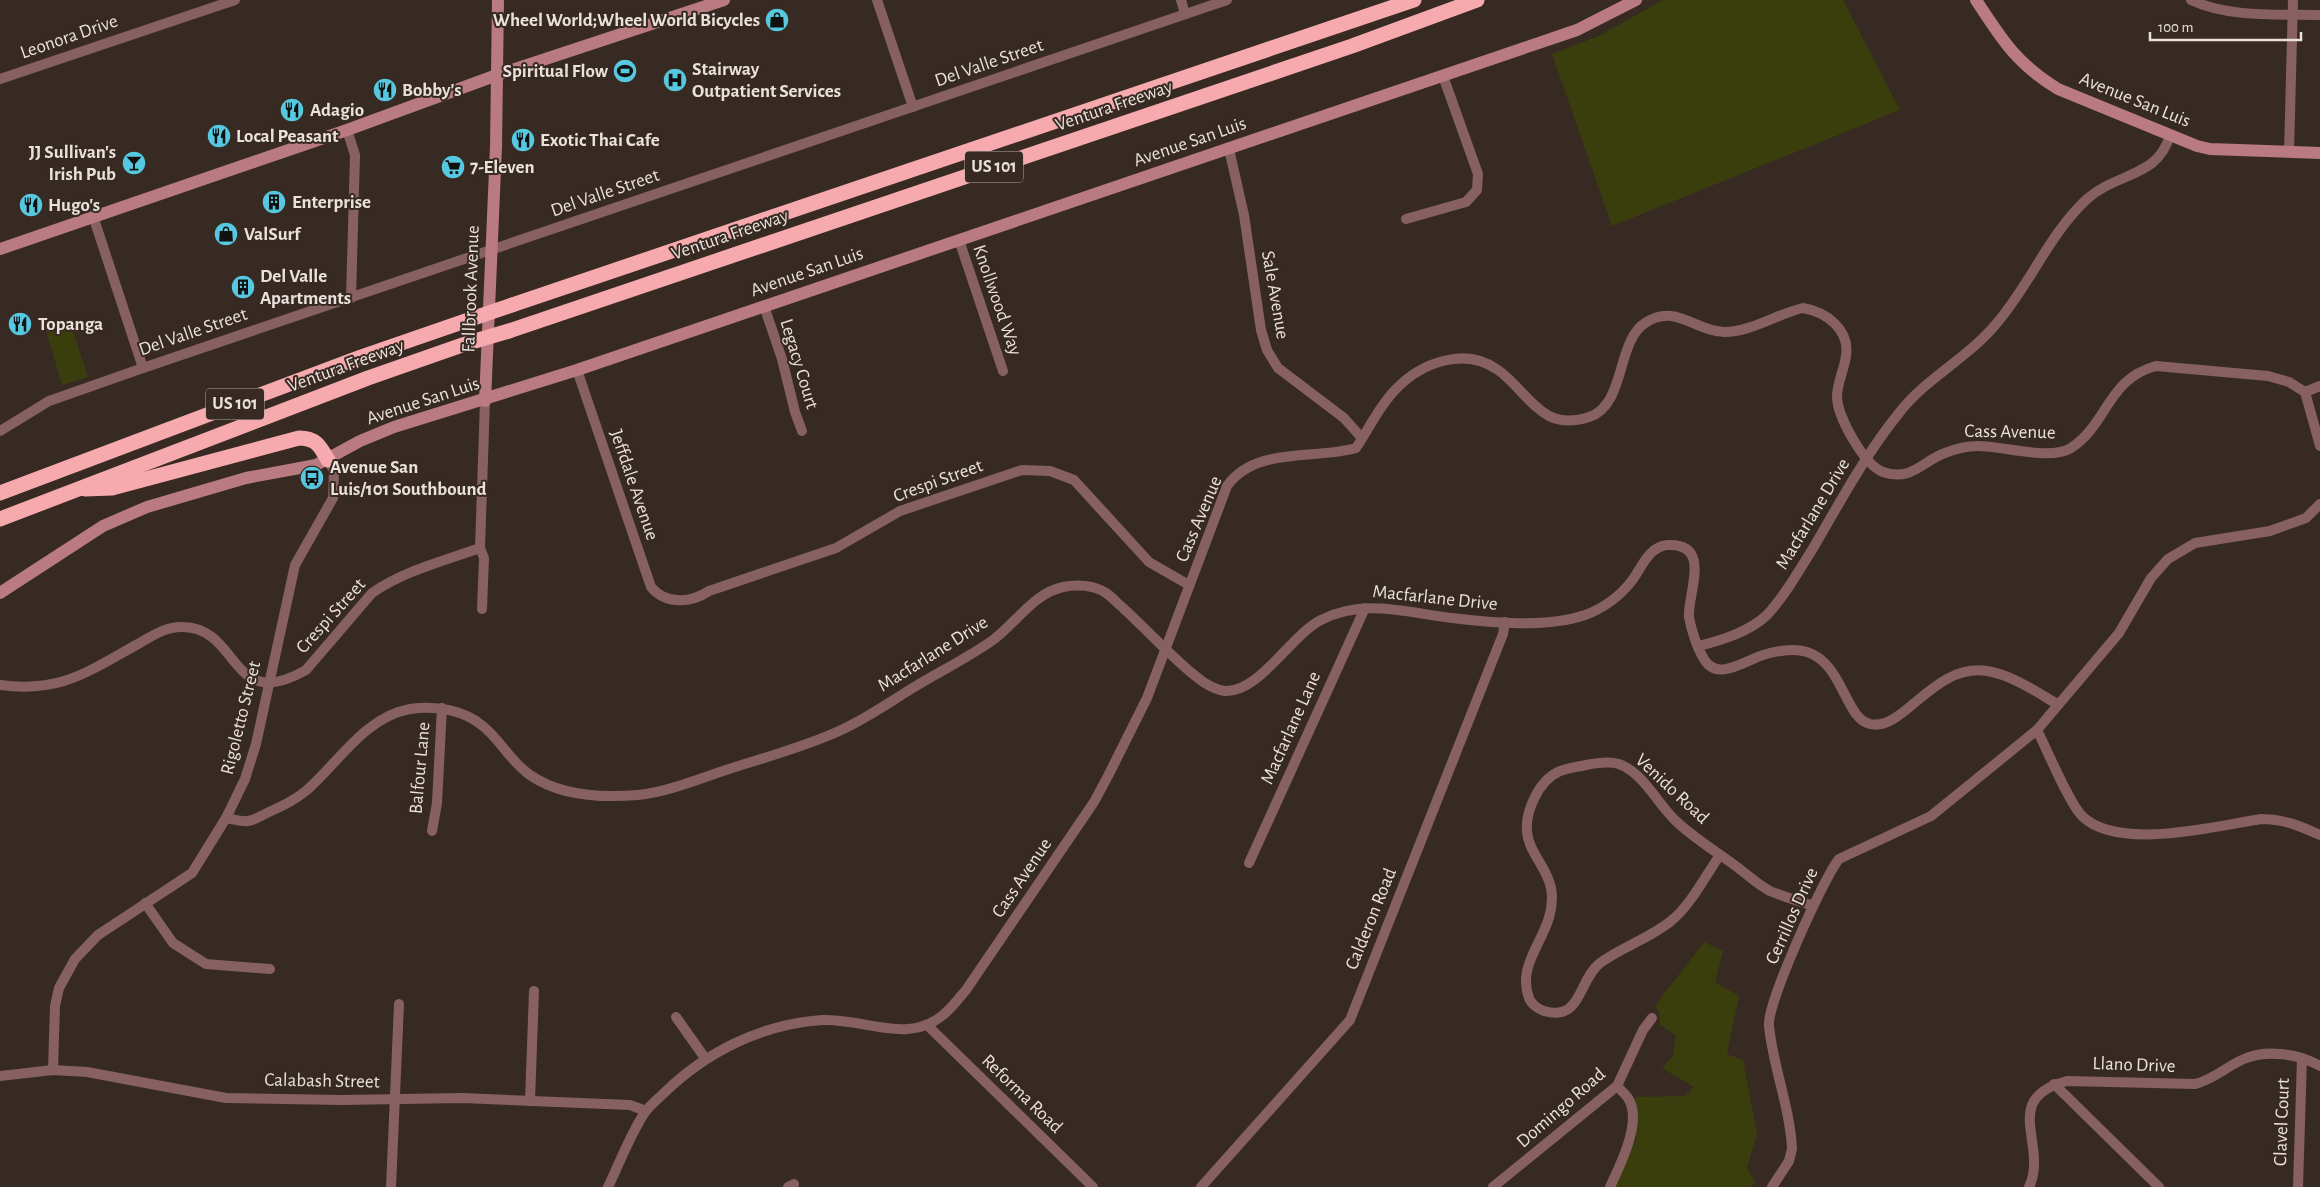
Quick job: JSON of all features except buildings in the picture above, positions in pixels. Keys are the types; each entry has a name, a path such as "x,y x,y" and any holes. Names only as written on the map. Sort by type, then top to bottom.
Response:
{"highway":[{"name":"Ventura Freeway","path":"0,493 352,360 1414,0"},
{"name":"Ventura Freeway","path":"0,519 73,489 368,378 1342,50 1445,14 1477,0"},
{"path":"73,489 112,488 299,438 309,438 318,443 328,460"}],"street":[{"name":"Leonora Drive","path":"0,79 235,0"},
{"name":"Fallbrook Avenue","path":"482,609 484,558 480,548 492,250 498,0"},
{"path":"0,248 347,130 497,76 724,0"},
{"path":"877,0 914,107"},
{"path":"1181,0 1185,14"},
{"name":"Del Valle Street","path":"0,431 49,401 1227,0"},
{"name":"Avenue San Luis","path":"0,593 104,526 126,515 246,478 298,470 328,460 378,433 485,401 1577,30 1636,0"},
{"name":"Avenue San Luis","path":"1976,0 2015,56 2038,76 2058,89 2170,135 2210,149 2320,152"},
{"path":"2191,0 2218,9 2235,12 2320,15"},
{"path":"2289,152 2293,0"},
{"path":"1406,219 1466,202 1477,190 1478,174 1442,76"},
{"path":"347,130 355,155 351,298"},
{"name":"Macfarlane Drive","path":"226,818 248,821 293,801 307,790 373,724 391,714 413,708 442,708 460,713 484,726 508,756 529,774 554,788 599,796 642,794 678,785 846,729 993,640 1041,597 1057,588 1083,585 1104,591 1208,686 1222,691 1240,690 1256,679 1303,631 1322,619 1343,611 1365,608 1389,608 1450,618 1504,622 1556,621 1593,612 1621,592 1633,580 1646,559 1657,548 1674,545 1689,553 1696,571 1689,613 1699,646 1741,632 1766,615 1789,587 1867,459 1899,412 1996,325 2017,297 2058,231 2074,212 2102,188 2151,166 2162,156 2170,135"},
{"name":"Sale Avenue","path":"1229,148 1244,215 1261,330 1267,350 1278,368 1344,418 1361,437"},
{"path":"93,216 143,368"},
{"name":"Knollwood Way","path":"959,240 1003,371"},
{"name":"Legacy Court","path":"764,306 782,359 795,412 802,431"},
{"name":"Cass Avenue","path":"608,1187 646,1111 682,1076 705,1058 739,1041 780,1027 823,1020 854,1022 906,1031 928,1025 943,1015 966,990 1094,802 1147,698 1228,486 1235,476 1261,460 1341,452 1356,448 1361,437 1394,390 1424,366 1456,359 1482,363 1500,371 1539,412 1557,418 1575,420 1591,417 1602,410 1610,398 1634,335 1643,324 1654,318 1666,315 1677,316 1710,330 1724,332 1738,330 1804,308 1813,310 1833,320 1844,336 1846,357 1838,386 1838,402 1860,451 1881,471 1896,474 1915,472 1942,454 1959,448 1977,446 2052,453 2069,449 2082,439 2125,380 2140,370 2156,366 2268,376 2289,382 2305,392"},
{"name":"Jeffdale Avenue","path":"577,370 651,587 658,595 671,599"},
{"path":"2320,386 2305,392 2320,446"},
{"name":"Rigoletto Street","path":"53,1070 55,1006 59,988 75,959 98,936 192,873 226,818 245,779 256,744 294,565 333,498 334,471 328,460"},
{"name":"Crespi Street","path":"671,599 687,600 698,598 709,591 836,548 900,511 1022,470 1050,470 1074,480 1149,562 1189,585"},
{"path":"2320,504 2306,518 2270,531 2195,544 2168,559 2150,578 2119,633 2057,704 2037,730 2075,806 2084,817 2103,828 2141,835 2161,835 2261,819 2275,819 2291,822 2320,835"},
{"name":"Crespi Street","path":"0,685 20,688 44,687 77,677 165,629 182,626 202,629 218,640 248,678 258,682 294,677 306,670 372,593 402,576 480,548"},
{"name":"Macfarlane Lane","path":"1249,863 1365,608"},
{"name":"Calderon Road","path":"1202,1187 1350,1020 1500,643 1504,622"},
{"path":"1699,646 1705,662 1713,669 1725,670 1766,654 1800,650 1808,652 1830,667 1856,714 1862,722 1874,726 1888,724 1945,678 1968,671 1990,672 2025,684 2057,704"},
{"name":"Balfour Lane","path":"432,830 438,803 442,708"},
{"name":"Cerrillos Drive","path":"1772,1187 1789,1161 1792,1149 1768,1016 1813,906 1831,869 1840,859 1931,816 2037,730"},
{"name":"Venido Road","path":"1720,855 1671,922 1600,963 1588,974 1576,1004 1567,1010 1555,1014 1539,1010 1530,1000 1526,986 1531,954 1550,920 1551,889 1546,872 1531,848 1527,832 1528,816 1536,794 1559,771 1594,764 1619,764 1633,773 1677,822 1720,855 1768,890 1813,906"},
{"path":"145,903 173,944 206,964 270,969"},
{"path":"530,1101 534,991"},
{"path":"391,1187 399,1004"},
{"path":"676,1017 705,1058"},
{"name":"Domingo Road","path":"1494,1187 1617,1086 1643,1030 1652,1018"},
{"name":"Reforma Road","path":"928,1025 958,1057 1093,1187"},
{"name":"Llano Drive","path":"2054,1084 2067,1081 2195,1084 2204,1082 2244,1059 2268,1054 2302,1058 2320,1066"},
{"name":"Clavel Court","path":"2298,1187 2302,1058"},
{"name":"Calabash Street","path":"0,1076 53,1070 87,1072 226,1098 530,1101 630,1105 646,1111"},
{"path":"2029,1187 2035,1163 2028,1127 2028,1114 2042,1091 2054,1084 2159,1187"},
{"path":"1610,1187 1625,1153 1634,1120 1629,1099 1617,1086"}],"green space":[{"path":"1663,0 1843,0 1900,110 1612,226 1552,54 1599,36"},
{"path":"69,319 88,377 62,385 45,327"},
{"path":"1704,942 1723,951 1715,982 1739,996 1727,1054 1743,1060 1757,1134 1747,1168 1755,1182 1751,1187 1615,1187 1636,1139 1635,1097 1685,1096 1694,1087 1662,1068 1673,1056 1676,1035 1660,1025 1659,1012 1655,1006"}],"place":[{"name":"Wheel World;Wheel World Bicycles","path":"777,20"},
{"name":"Spiritual Flow","path":"625,71"},
{"name":"Stairway Outpatient Services","path":"675,80"},
{"name":"Bobby's","path":"385,90"},
{"name":"Adagio","path":"292,110"},
{"name":"Local Peasant","path":"219,136"},
{"name":"Exotic Thai Cafe","path":"523,140"},
{"name":"JJ Sullivan's Irish Pub","path":"134,163"},
{"name":"7-Eleven","path":"453,167"},
{"name":"Enterprise","path":"274,202"},
{"name":"Hugo's","path":"31,205"},
{"name":"ValSurf","path":"226,234"},
{"name":"Del Valle Apartments","path":"243,287"},
{"name":"Topanga","path":"20,324"},
{"name":"Avenue San Luis/101 Southbound","path":"312,478"}]}
